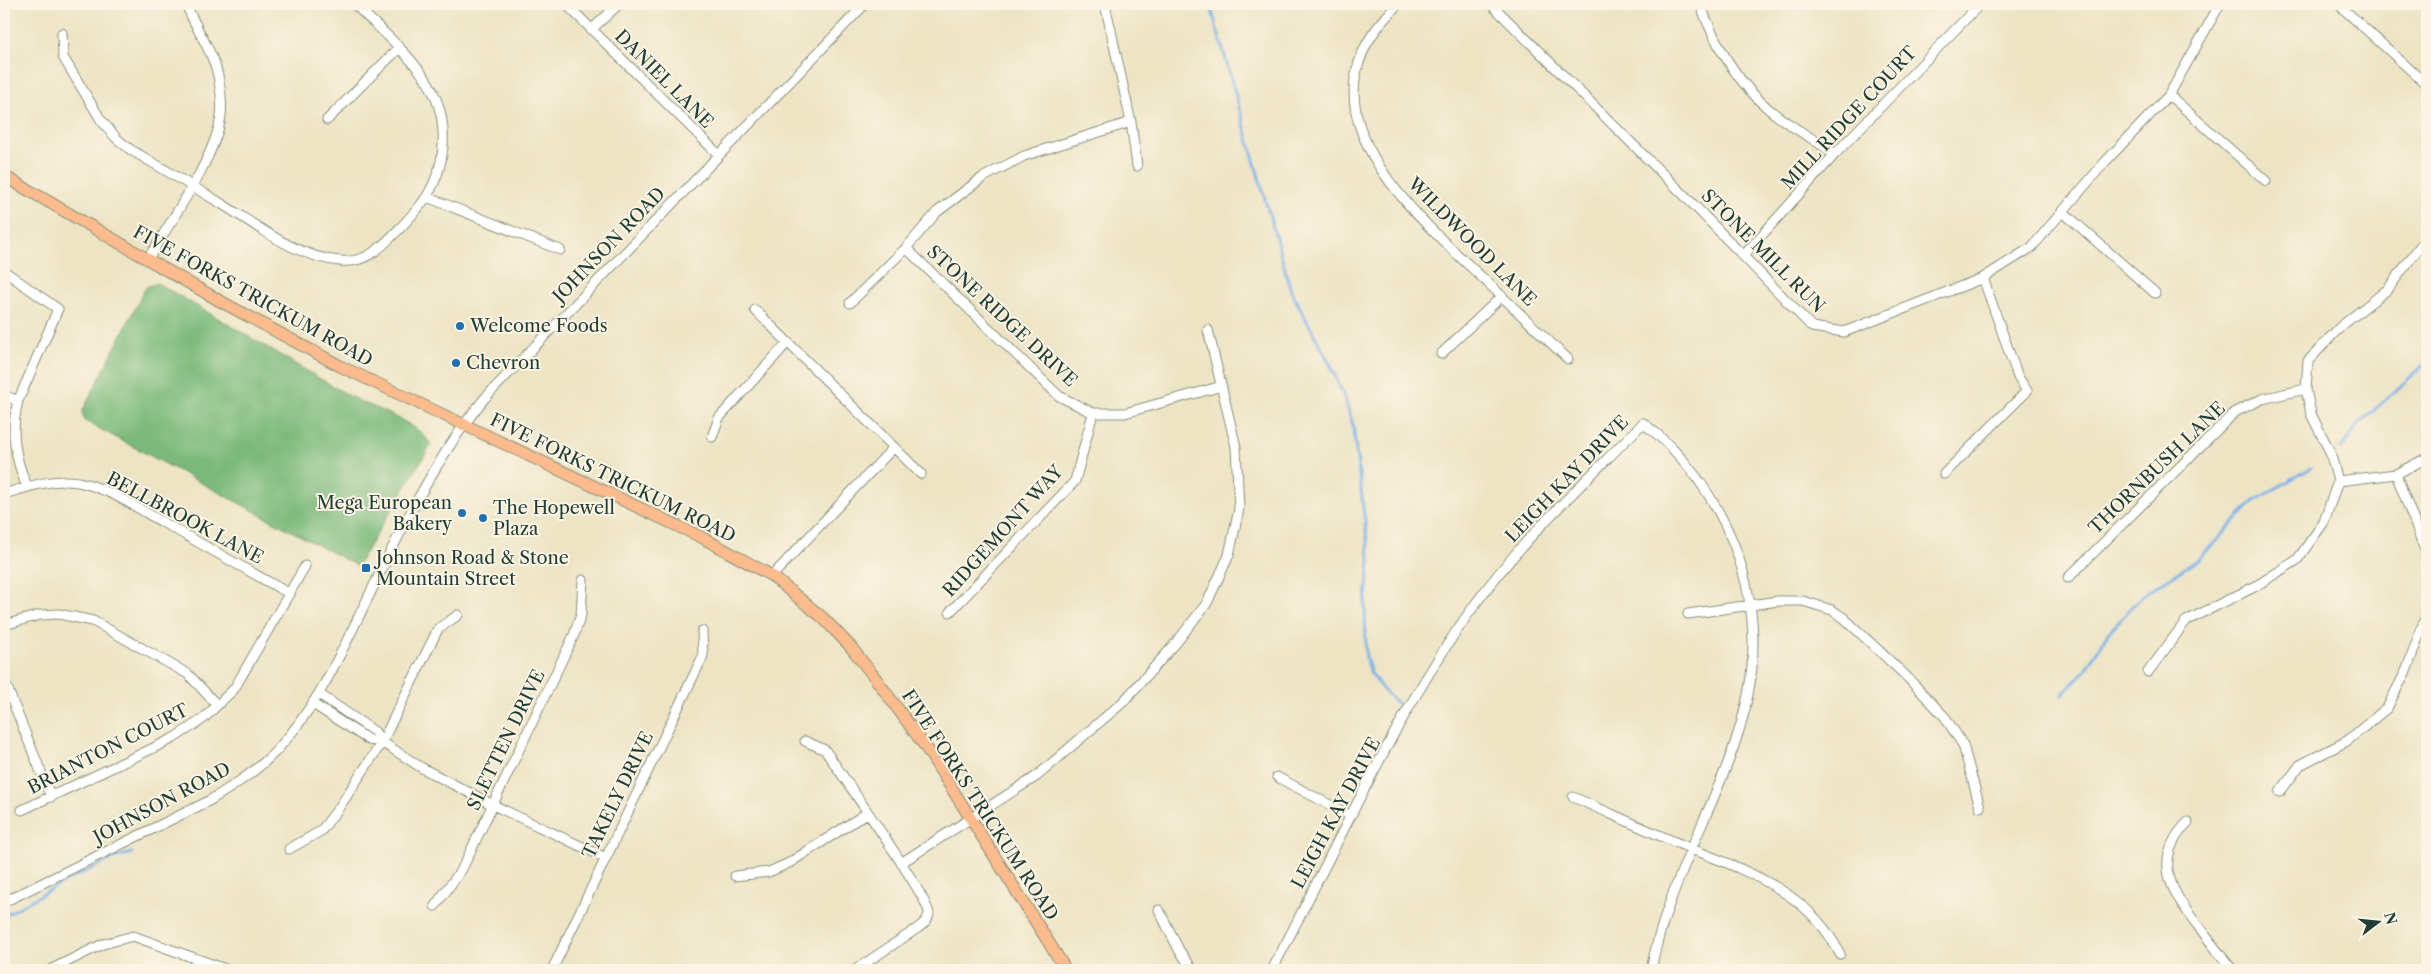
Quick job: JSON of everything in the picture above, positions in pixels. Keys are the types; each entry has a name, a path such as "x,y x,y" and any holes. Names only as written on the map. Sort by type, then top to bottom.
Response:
{"main road":[{"name":"FIVE FORKS TRICKUM ROAD","path":"4,176 342,367 695,534 772,576 823,618 850,646 927,749 968,818 1066,970"}],"street":[{"path":"148,259 211,151 221,116 220,80 210,52 195,26 186,4"},
{"path":"62,33 63,57 101,120 116,138 131,150 293,248 330,260 344,262 372,255 427,197 438,175 445,139 442,119 426,79 399,48 354,4"},
{"name":"DANIEL LANE","path":"566,4 718,155"},
{"path":"592,30 619,4"},
{"name":"JOHNSON ROAD","path":"4,902 207,802 233,786 276,751 319,694 398,535 463,425 484,398 865,4"},
{"path":"1105,4 1131,122 1137,166"},
{"name":"WILDWOOD LANE","path":"1398,4 1372,33 1362,53 1355,75 1354,93 1363,133 1388,180 1414,212 1568,359"},
{"name":"STONE MILL RUN","path":"1491,4 1744,255 1812,327 1844,332 1983,278 2032,247 2106,161 2169,95 2220,4"},
{"path":"1700,4 1716,42 1732,69 1752,92 1789,125 1835,154"},
{"name":"MILL RIDGE COURT","path":"1744,255 1835,154 1980,4"},
{"path":"2338,4 2427,85"},
{"path":"327,120 399,48"},
{"path":"2169,95 2266,181"},
{"path":"850,303 906,248 937,212 982,178 1024,156 1131,122"},
{"path":"427,197 560,250"},
{"path":"2062,211 2155,292"},
{"path":"2148,672 2186,621 2256,586 2296,560 2324,522 2338,480 2330,452 2311,414 2306,389 2308,361 2340,327 2388,290 2427,237"},
{"name":"STONE RIDGE DRIVE","path":"906,248 1059,396 1093,413 1125,413 1222,386"},
{"path":"4,271 58,309 18,402 14,418 14,450 27,487"},
{"path":"1944,474 2027,390 2018,377 1983,278"},
{"path":"1441,354 1502,296"},
{"path":"755,310 921,474"},
{"path":"901,863 968,818 1037,776 1123,702 1176,643 1207,603 1229,555 1239,509 1236,447 1208,330"},
{"path":"712,437 719,418 788,342"},
{"name":"THORNBUSH LANE","path":"2068,578 2235,412 2262,399 2306,389"},
{"path":"4,395 18,402"},
{"name":"RIDGEMONT WAY","path":"950,612 1075,481 1093,413"},
{"name":"LEIGH KAY DRIVE","path":"1272,970 1351,816 1442,654 1476,602 1526,542 1643,423 1658,433 1686,465 1718,509 1738,555 1751,604 1754,663 1744,718 1734,750 1667,910 1651,970"},
{"path":"772,576 894,447"},
{"path":"2338,480 2396,474 2427,458"},
{"path":"2396,474 2427,555"},
{"name":"BELLBROOK LANE","path":"4,494 27,487 60,482 77,482 109,493 290,594"},
{"name":"BRIANTON COURT","path":"22,810 174,738 203,719 234,689 305,566"},
{"name":"SLETTEN DRIVE","path":"435,906 462,869 577,628 583,580"},
{"path":"1688,614 1751,604 1803,601 1832,610 1857,629 1945,717 1963,745 1980,807"},
{"path":"2280,792 2300,765 2347,741 2387,708 2407,669 2427,612"},
{"path":"4,625 40,615 59,614 93,621 188,674 217,705"},
{"path":"289,849 321,831 340,806 382,742 438,629 458,615"},
{"name":"TAKELY DRIVE","path":"552,970 703,656 702,631"},
{"path":"4,680 51,797"},
{"path":"319,694 374,732 382,742 422,768 606,858"},
{"path":"313,704 369,740 382,742"},
{"path":"805,741 825,750 901,863 924,900 929,912 926,921 856,970"},
{"path":"1277,777 1351,816"},
{"path":"1573,797 1768,881 1798,901 1827,930 1840,954"},
{"path":"735,876 768,872 788,863 867,813"},
{"path":"2188,822 2175,835 2170,847 2169,881 2173,892 2182,905 2233,970"},
{"path":"1159,910 1179,950 1193,970"},
{"path":"50,970 103,944 133,936 228,970"}],"green space":[{"path":"157,283 348,395 405,422 425,436 431,445 357,566 85,421 82,412 146,287"}],"waterway":[{"path":"1210,4 1291,291 1331,366 1345,399 1353,425 1370,564 1365,602 1366,658 1371,673 1382,689 1400,706"},
{"path":"2341,449 2359,424 2427,362"},
{"path":"2062,695 2084,671 2111,630 2144,594 2199,559 2254,501 2311,468"},
{"path":"4,916 58,885 116,857 132,853"}],"place":[{"name":"Welcome Foods","path":"460,326"},
{"name":"Chevron","path":"456,363"},
{"name":"Mega European Bakery","path":"462,513"},
{"name":"The Hopewell Plaza","path":"483,518"},
{"name":"Johnson Road & Stone Mountain Street","path":"366,568"}]}
